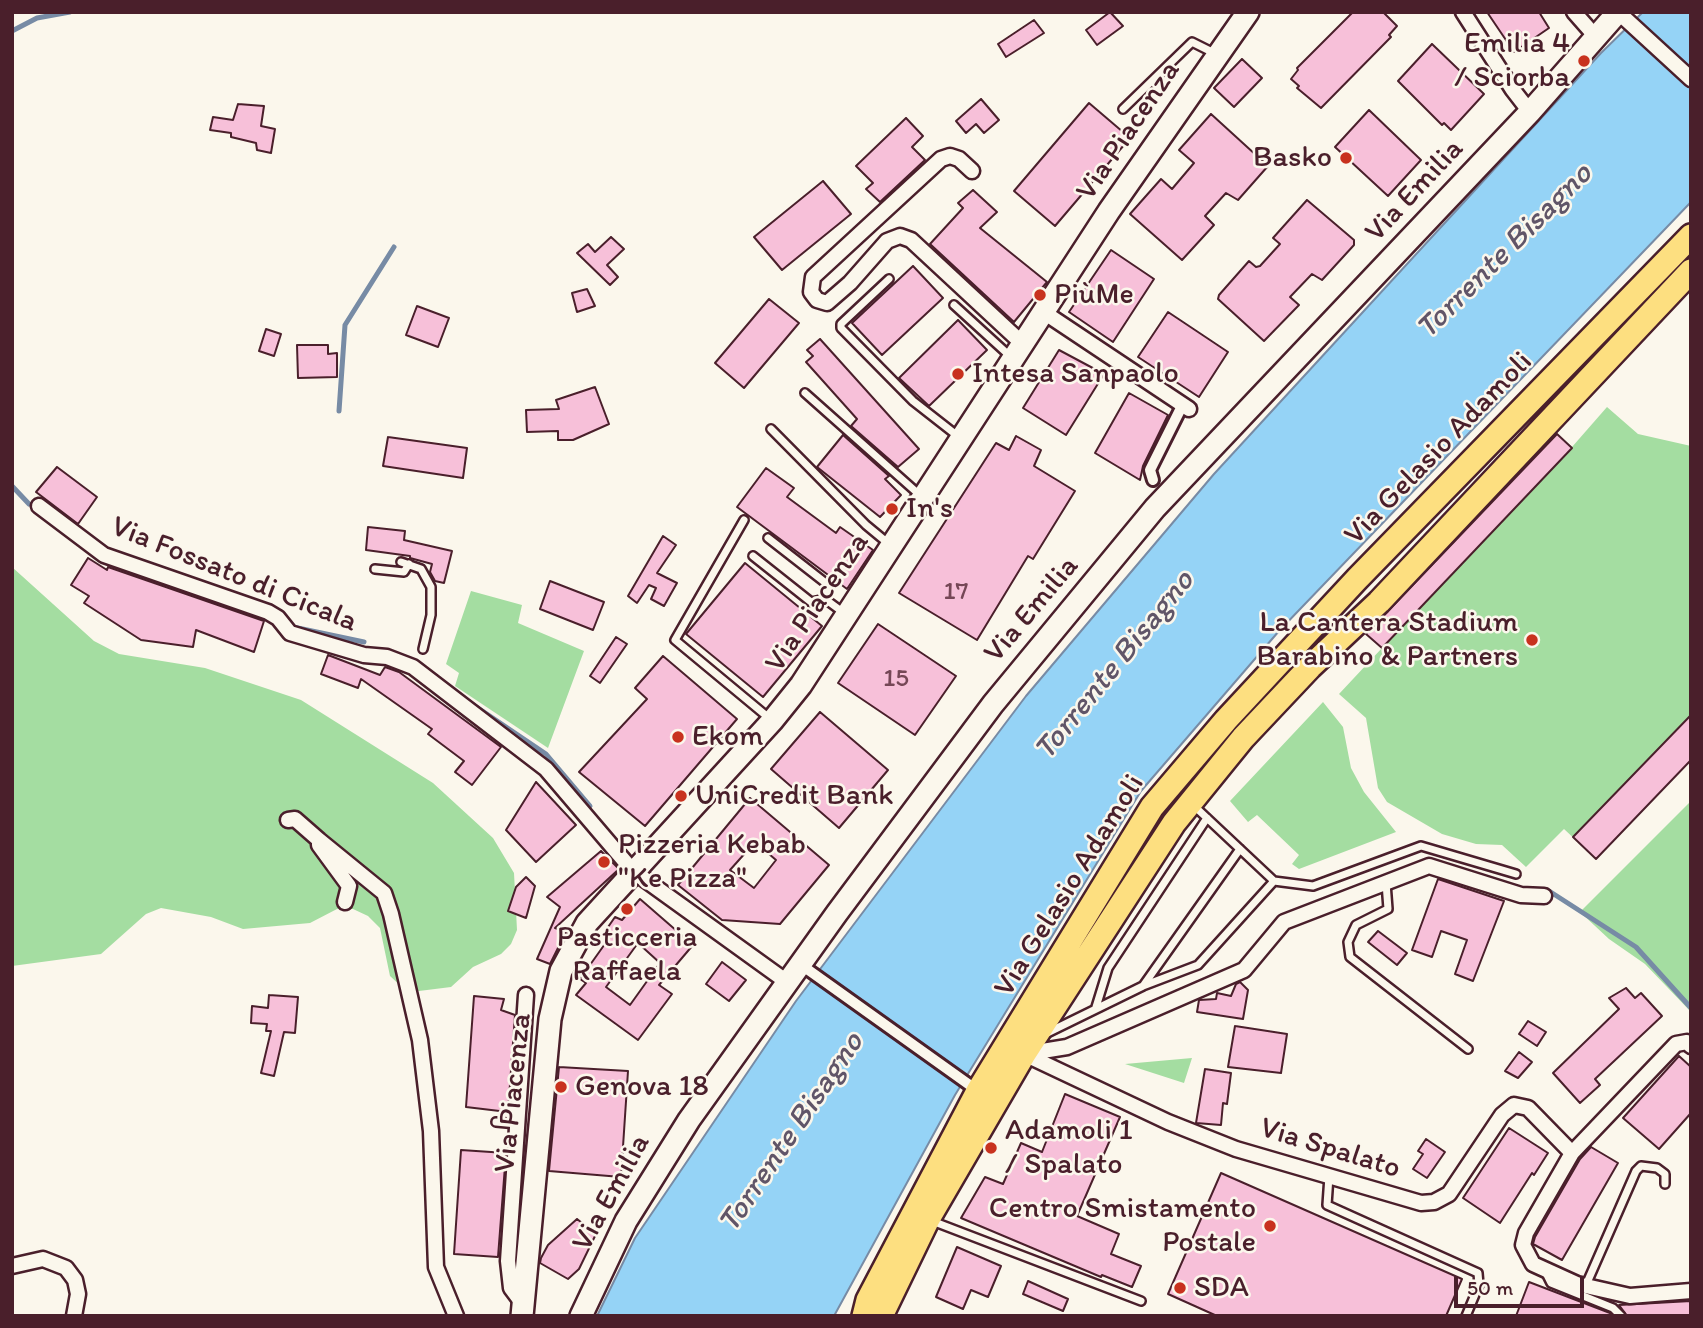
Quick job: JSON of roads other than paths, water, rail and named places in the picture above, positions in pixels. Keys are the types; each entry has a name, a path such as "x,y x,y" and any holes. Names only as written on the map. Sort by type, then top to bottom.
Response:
{"main road":[{"name":"Via Piacenza","path":"522,1310 545,1063 561,971 587,923 772,721 847,615 1109,211 1248,12"},
{"name":"Via Emilia","path":"581,1316 626,1221 689,1120 787,982 808,970 993,704 1155,508 1530,112 1596,37 1623,17"},
{"name":"Via Gelasio Adamoli","path":"864,1316 868,1300 973,1087 1152,807 1226,720 1348,589 1691,236"},
{"name":"Via Gelasio Adamoli","path":"881,1316 928,1219 1030,1046 1174,822 1199,811 1243,738 1310,667 1379,602 1691,271"}],"street":[{"path":"1462,12 1530,112"},
{"path":"1574,12 1596,37"},
{"path":"1623,17 1691,79"},
{"path":"972,171 959,159 950,156 942,159 813,277 811,292 817,300 827,303 850,283 887,241 900,236 911,240 1019,352"},
{"path":"1045,313 1186,408 1150,470 1153,480"},
{"name":"Via Fossato di Cicala","path":"39,506 104,555 211,588 268,612 278,618 290,633 363,655 387,657 413,667 546,769 633,871"},
{"path":"288,820 295,819 384,893 420,1040 431,1131 436,1267 456,1316"},
{"path":"319,840 319,845 349,886 345,902"},
{"path":"1030,1046 1067,1047 1244,970 1283,922 1429,866 1521,895 1544,896"},
{"path":"633,871 787,982"},
{"path":"808,970 973,1087"},
{"name":"Via Piacenza","path":"522,1310 511,1289 508,1261 526,995"},
{"path":"1691,1046 1687,1042 1676,1044 1572,1153 1524,1239 1527,1258 1544,1269 1585,1286 1630,1296 1691,1291"},
{"name":"Via Spalato","path":"1030,1046 1179,1126 1236,1149 1421,1203 1434,1202 1448,1194 1502,1115 1514,1105 1528,1108 1572,1153"},
{"path":"12,1266 43,1259 66,1268 75,1280 78,1294 74,1316"}],"lane":[{"name":"Via Piacenza","path":"1123,109 1192,41 1217,54"},
{"path":"889,279 841,324 841,328 913,401 962,439"},
{"path":"954,305 1019,352"},
{"path":"805,393 923,499"},
{"path":"771,429 866,525 892,546"},
{"path":"744,520 675,642 772,721"},
{"path":"768,538 827,584 825,599"},
{"path":"753,556 811,602 825,599 847,615"},
{"path":"375,569 404,572 405,563 421,569 431,587 431,615 423,649"},
{"path":"1096,1007 1108,968 1199,811 1274,881 1313,886 1421,846 1516,874"},
{"path":"1143,986 1240,849"},
{"path":"1030,1046 1096,1007 1198,965 1274,881"},
{"path":"1386,883 1388,909 1356,925 1348,942 1350,957 1468,1049"},
{"path":"496,1122 517,1124"},
{"path":"1585,1286 1636,1171 1641,1167 1657,1168 1665,1174 1665,1184"},
{"path":"1329,1175 1326,1205 1478,1273 1479,1285 1466,1316"},
{"path":"928,1219 1142,1301"},
{"path":"1544,1269 1551,1283 1612,1308 1620,1316"}],"water":[{"name":"Torrente Bisagno","path":"1643,12 1691,12 1691,202 1279,631 1141,791 955,1095 834,1316 597,1316 635,1238 796,1001 1026,696 1214,474 1601,53"}],"waterway":[{"path":"12,31 37,18 70,12"},
{"path":"339,411 345,325 394,247"},
{"path":"12,486 29,504"},
{"path":"293,627 364,642"},
{"path":"466,700 546,754 590,806"},
{"path":"1549,891 1636,947 1691,1008"}],"place":[{"name":"Emilia 4 / Sciorba","path":"1584,61"},
{"name":"Basko","path":"1346,158"},
{"name":"PiùMe","path":"1040,295"},
{"name":"Intesa Sanpaolo","path":"958,374"},
{"name":"In's","path":"892,509"},
{"name":"La Cantera Stadium Barabino & Partners","path":"1532,640"},
{"name":"Ekom","path":"678,737"},
{"name":"UniCredit Bank","path":"681,796"},
{"name":"Pizzeria Kebab \"Ke Pizza\"","path":"604,862"},
{"name":"Pasticceria Raffaela","path":"627,909"},
{"name":"Genova 18","path":"561,1087"},
{"name":"Adamoli 1 / Spalato","path":"991,1148"},
{"name":"Centro Smistamento Postale","path":"1270,1226"},
{"name":"SDA","path":"1180,1288"}]}
